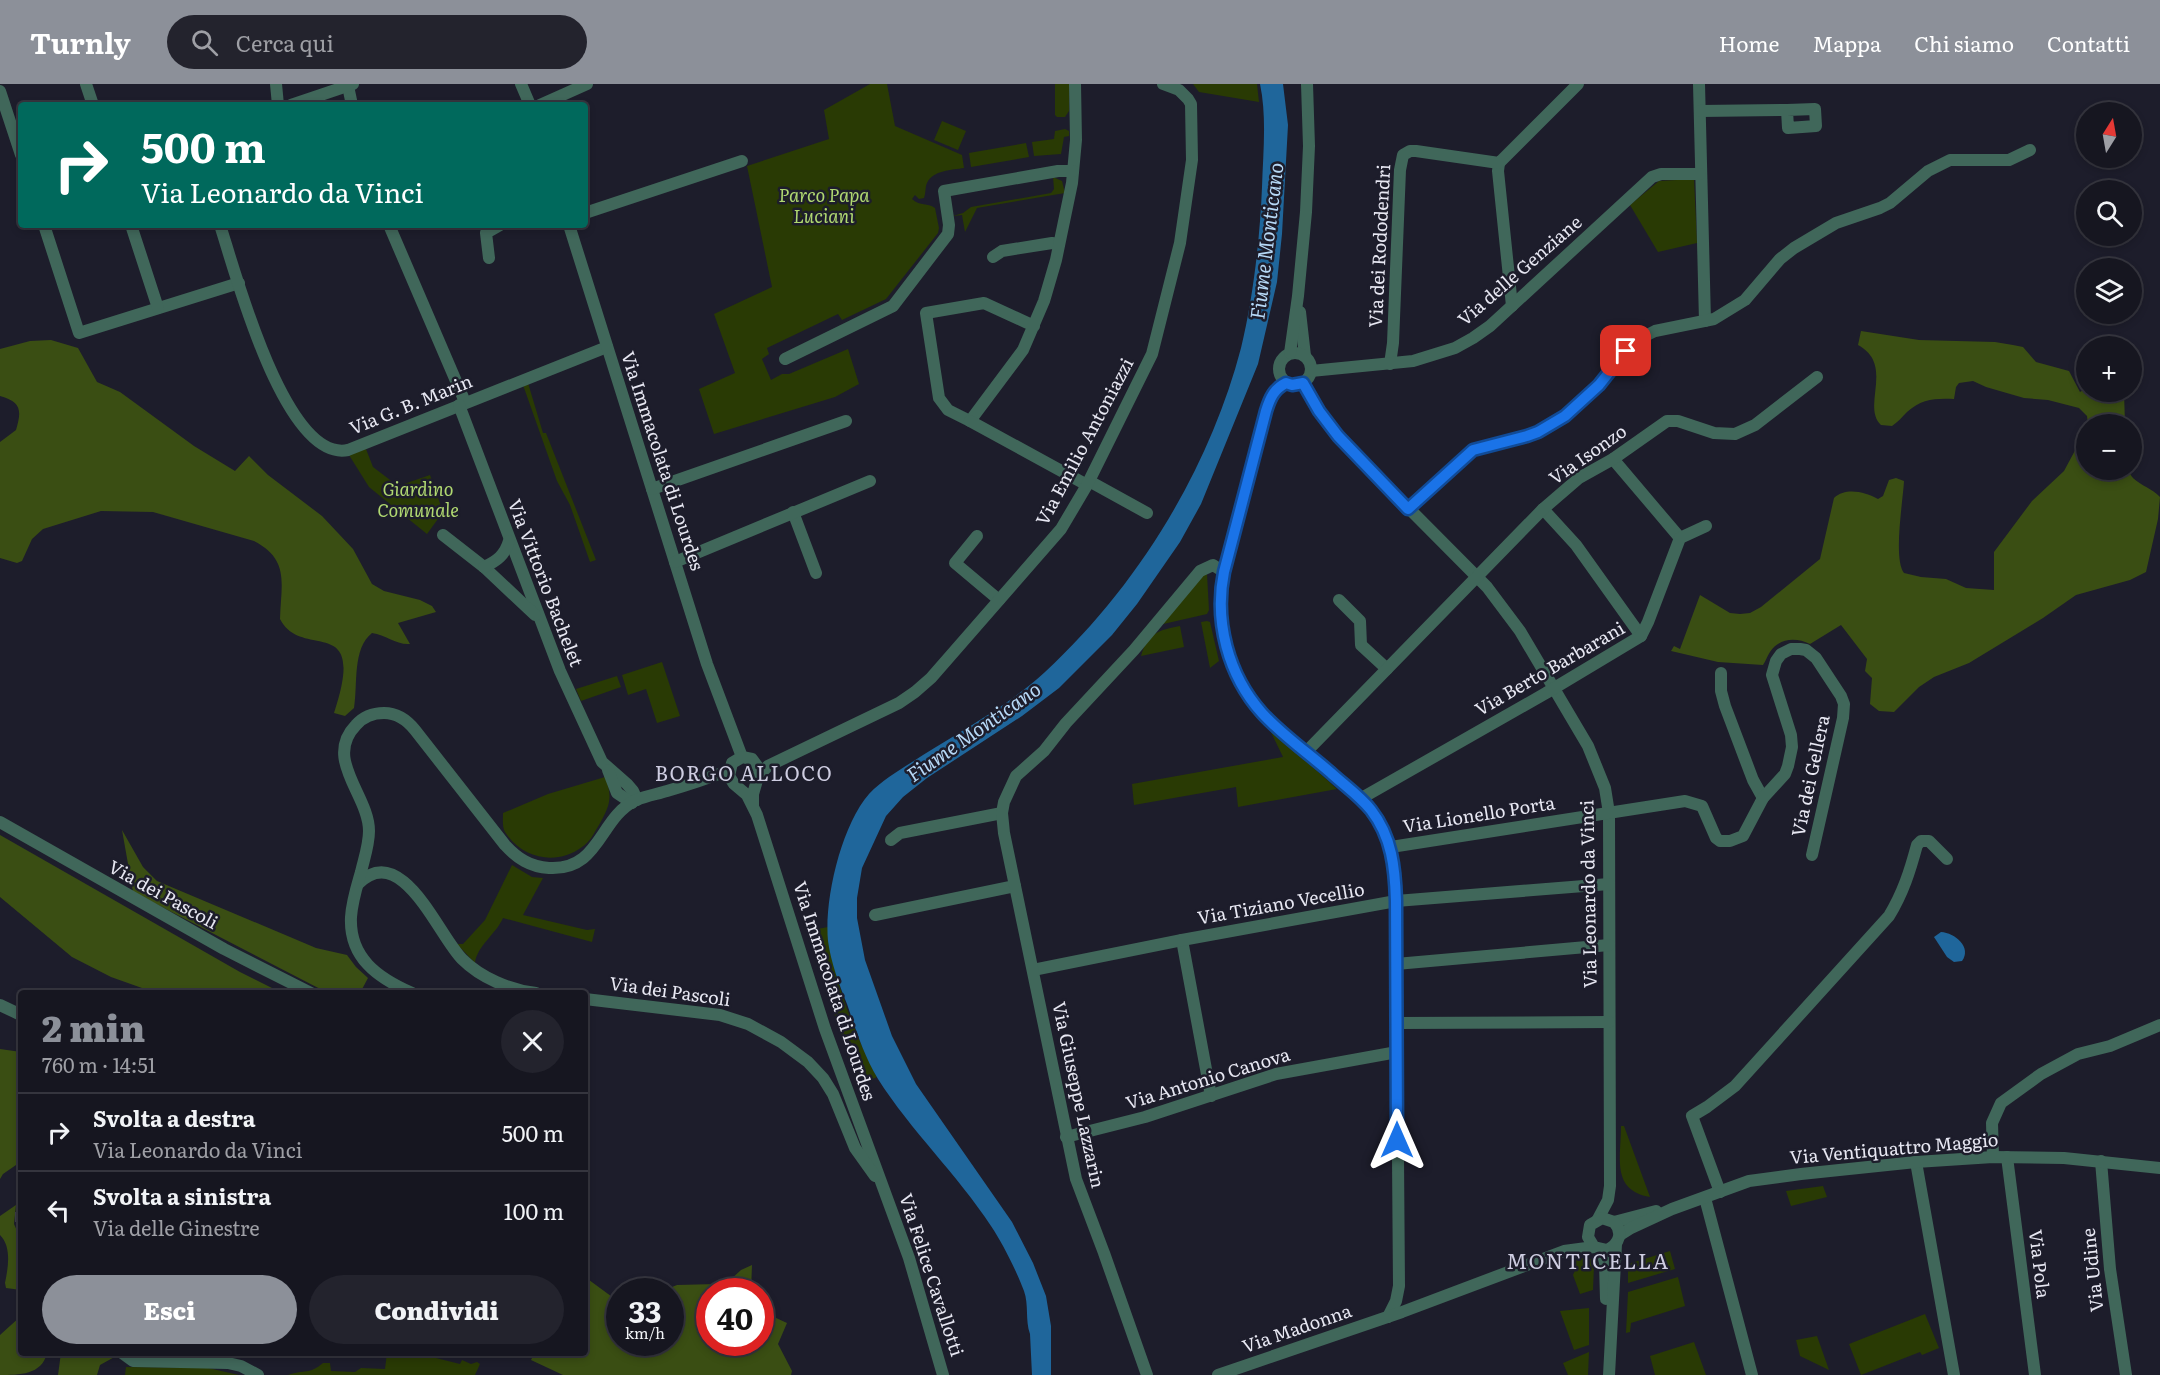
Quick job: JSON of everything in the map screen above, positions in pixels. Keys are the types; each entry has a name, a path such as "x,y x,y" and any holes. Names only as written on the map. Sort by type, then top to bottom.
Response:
{"street":[{"path":"86,84 92,102"},
{"path":"276,84 278,102"},
{"path":"521,84 529,102"},
{"path":"547,102 587,84"},
{"path":"970,421 1023,350 1047,290 1059,244 1073,171 1076,140 1076,84"},
{"name":"Via Emilio Antoniazzi","path":"738,787 747,788 761,772 899,703 915,692 931,678 1055,538 1088,483 1152,354 1180,243 1191,175 1192,110 1184,94 1173,87 1162,84"},
{"path":"1290,353 1298,296 1308,157 1307,84"},
{"path":"1512,306 1498,163 1578,84"},
{"path":"1699,84 1705,321"},
{"path":"300,102 350,85 352,102"},
{"path":"0,91 18,146"},
{"path":"1700,111 1787,110"},
{"path":"1408,509 1473,450 1538,432 1565,416 1599,385 1626,351 1642,337 1670,327 1714,319 1745,300 1774,265 1794,248 1836,223 1890,203 1937,164 1950,160 2009,160 2030,150"},
{"name":"Via dei Rododendri","path":"1390,364 1393,343 1400,170 1403,155 1416,151 1498,163"},
{"path":"588,212 742,161"},
{"path":"785,359 893,306 948,234 949,225 944,191 1058,171 1073,171"},
{"name":"Via delle Genziane","path":"1311,370 1390,364 1433,357 1455,348 1490,326 1652,177 1661,174 1700,174"},
{"path":"45,228 79,333 239,283"},
{"path":"132,228 158,308"},
{"name":"Via G. B. Marin","path":"221,228 251,322 288,408 298,422 320,444 333,451 348,450 607,347"},
{"name":"Via Vittorio Bachelet","path":"390,228 462,404 538,617 602,762 627,783 633,791 634,802"},
{"path":"489,258 486,233 495,228"},
{"name":"Via Immacolata di Lourdes","path":"570,228 722,707 738,787 747,795 753,806 825,1029 883,1186"},
{"path":"993,257 1002,251 1052,243 1059,244"},
{"path":"1298,296 1305,356"},
{"path":"1034,326 984,303 926,313 941,403 948,410 1147,513"},
{"path":"1290,353 1300,353 1305,356 1311,365 1310,376 1303,383 1292,385 1286,383 1279,369 1281,360 1290,353"},
{"name":"Via Isonzo","path":"1306,752 1543,509 1579,478 1613,459 1667,421 1672,420 1714,433 1735,434 1755,425 1817,377"},
{"path":"1286,383 1277,389 1269,401 1224,572 1220,597 1222,626 1228,651 1238,675 1260,711 1360,799 1376,818 1391,847 1395,865 1396,901 1399,1286 1396,1301 1388,1317"},
{"name":"Via Leonardo da Vinci","path":"1303,383 1319,411 1338,436 1486,587 1520,631 1597,765 1605,788 1609,813 1610,884 1610,1186 1608,1200 1598,1219"},
{"path":"652,489 846,421"},
{"path":"1613,459 1680,538 1706,526"},
{"path":"675,562 870,481"},
{"path":"1543,509 1576,545 1641,636"},
{"path":"793,512 816,573"},
{"path":"443,535 484,567 538,617"},
{"path":"978,536 955,563 999,600"},
{"name":"Via Berto Barbarani","path":"1360,799 1641,636 1680,538"},
{"path":"484,567 500,558 507,551 510,541"},
{"name":"Via Giuseppe Lazzarin","path":"1147,1375 1104,1252 1081,1195 1066,1137 1004,833 1002,813 1007,793 1016,776 1044,751 1066,723 1134,650 1200,571 1213,566 1224,572"},
{"path":"1339,600 1360,621 1361,645 1387,669"},
{"name":"Via dei Gellera","path":"1609,813 1691,801 1702,806 1716,838 1723,842 1743,836 1763,798 1785,774 1791,758 1792,747 1788,721 1774,683 1773,667 1780,654 1791,650 1806,650 1816,658 1841,696 1844,709 1812,855"},
{"path":"1721,673 1721,691 1725,706 1753,780 1763,798"},
{"path":"406,990 370,969 353,937 351,916 368,843 369,826 343,753 345,741 358,722 371,715 392,714 410,724 515,856 528,864 554,868 574,864 589,854 612,822 634,802 705,779 752,759 761,772"},
{"name":"Via Vittorio Bachelet","path":"608,769 617,793"},
{"name":"Via Immacolata di Lourdes","path":"753,806 761,772"},
{"path":"627,783 640,790 661,793"},
{"path":"612,822 617,805 617,793 634,802"},
{"path":"891,840 900,833 1002,813"},
{"name":"Via Lionello Porta","path":"1391,847 1609,813"},
{"name":"Via dei Pascoli","path":"0,822 214,944 305,990"},
{"path":"1720,1192 1692,1116 1735,1086 1889,916 1900,899 1917,845 1921,841 1929,841 1947,859"},
{"path":"358,884 374,874 397,876 412,889 451,947 466,963 496,982 522,990"},
{"name":"Via Tiziano Vecellio","path":"1033,970 1396,901 1610,884"},
{"path":"875,915 1015,886"},
{"path":"1182,940 1211,1096"},
{"path":"1396,964 1609,945"},
{"name":"Via dei Pascoli","path":"588,999 720,1015 748,1024 781,1042 808,1062 823,1078 855,1148 883,1186"},
{"path":"0,1005 18,1014"},
{"path":"1397,1023 1609,1022"},
{"path":"1993,1157 1992,1123 2001,1102 2041,1074 2078,1054 2110,1046 2160,1025"},
{"name":"Via Antonio Canova","path":"1066,1137 1113,1126 1276,1074 1396,1052"},
{"name":"Via Ventiquattro Maggio","path":"1618,1240 1631,1228 1672,1209 1749,1181 1773,1177 1916,1162 1993,1157 2064,1158 2160,1168"},
{"name":"Via Pola","path":"2007,1157 2035,1375"},
{"name":"Via Udine","path":"2100,1161 2110,1269 2126,1375"},
{"path":"1916,1162 1954,1375"},
{"name":"Via Felice Cavallotti","path":"883,1186 909,1258 943,1375"},
{"path":"1705,1198 1752,1375"},
{"name":"Via Ventiquattro Maggio","path":"1614,1222 1651,1211 1672,1209"},
{"path":"1609,1375 1618,1240 1617,1226 1607,1218 1598,1219 1590,1225 1587,1234 1589,1241 1598,1248 1605,1263 1610,1347"},
{"path":"1564,1251 1587,1234"},
{"path":"1564,1251 1598,1248 1607,1250 1618,1240"},
{"name":"Via Madonna","path":"1218,1375 1388,1317 1564,1251"},
{"path":"1399,1286 1407,1300 1422,1304"},
{"path":"126,1356 133,1361 228,1363 242,1366 258,1375"}],"green space":[{"name":"Parco Papa Luciani","path":"870,84 887,84 895,126 962,155 964,168 943,171 934,175 927,183 924,198 919,199 915,195 912,199 935,208 938,233 886,299 842,320 838,314 767,348 769,354 762,359 771,380 848,349 859,384 835,397 714,434 699,389 735,373 714,314 772,287 747,166 829,139 824,110"},
{"path":"1055,84 1069,84 1069,111 1065,117 1055,115"},
{"path":"1193,84 1257,84 1259,102 1199,92"},
{"path":"942,121 966,131 958,150 934,140"},
{"path":"1065,129 1069,131 1069,136 1064,137 1061,154 1034,156 1032,142 1054,139 1055,131"},
{"path":"1026,143 1029,157 971,167 969,153"},
{"path":"1053,177 1062,181 1065,193 977,208 965,232 962,215 953,216 971,207 1051,193 1054,189"},
{"path":"1694,179 1697,243 1658,252 1630,205 1659,181"},
{"path":"1861,331 1919,340 1995,342 2023,347 2036,362 2069,371 2076,384 2076,402 2124,402 2125,414 2085,414 2079,408 2048,400 2024,398 1973,381 1959,383 1954,399 1935,399 1923,402 1912,408 1892,426 1881,425 1874,407 1876,374 1874,363 1869,353 1858,345"},
{"path":"51,340 78,348 97,382 120,392 194,446 235,471 249,456 268,475 322,516 353,549 372,584 384,591 420,600 432,606 436,612 398,623 410,644 400,643 372,633 366,640 361,648 357,668 354,708 345,716 334,713 342,681 343,661 338,649 328,643 302,637 290,631 280,619 282,584 278,565 265,548 254,541 153,512 101,511 43,529 32,539 22,561 17,563 0,558 0,442 16,430 19,412 16,404 0,396 0,349 30,341"},
{"path":"528,383 543,433 546,433 596,560 590,562 570,505 557,481 523,385"},
{"name":"Giardino Comunale","path":"366,449 373,467 398,486 430,475 443,512 427,534 369,487 349,455"},
{"path":"2076,449 2076,480 2136,480 2160,497 2158,519 2146,572 2130,580 2076,595 1969,663 1934,677 1919,687 1894,712 1879,711 1870,704 1872,678 1865,671 1867,659 1841,625 1810,644 1799,640 1783,641 1774,647 1763,665 1718,662 1671,651 1674,646 1680,649 1700,595 1730,613 1750,613 1761,607 1820,559 1834,498 1844,493 1856,492 1878,499 1883,496 1889,480 1896,478 1904,481 1899,556 1904,573 1946,579 1966,588 1994,590 1994,552 2032,501 2064,471"},
{"path":"1207,574 1209,610 1207,614 1159,625 1201,575"},
{"path":"1201,622 1210,622 1219,661 1210,668"},
{"path":"1180,626 1184,647 1141,656 1150,637 1166,629"},
{"path":"662,662 680,716 657,723 646,689 628,695 622,675"},
{"path":"617,676 621,687 581,701 576,689"},
{"path":"1268,726 1337,789 1238,807 1236,787 1134,805 1132,784 1283,757"},
{"path":"605,777 610,796 606,812 590,840 572,853 551,858 530,854 512,841 505,832 503,813 548,794"},
{"path":"122,830 143,867 157,881 316,948 347,955 368,978 362,990 322,990 133,892"},
{"path":"0,835 240,972 276,990 148,990 111,977 72,957 0,897"},
{"path":"512,865 532,877 543,878 523,915 587,930 595,929 592,942 503,918 479,951 475,963 457,944 463,944 485,920"},
{"path":"828,927 834,964 845,1004 877,1077 860,1085 857,1083 807,931"},
{"path":"0,1049 18,1052 18,1157 16,1165 0,1179"},
{"path":"1621,1126 1624,1126 1650,1197 1638,1193 1624,1180 1620,1161"},
{"path":"1823,1186 1827,1197 1791,1206 1786,1191"},
{"path":"16,1205 14,1224 18,1233 18,1290 6,1288 8,1252 0,1235 0,1216"},
{"path":"1670,1251 1675,1269 1628,1283 1628,1264"},
{"path":"1581,1258 1591,1259 1594,1266 1593,1290 1580,1294 1573,1275 1576,1268 1574,1261"},
{"path":"752,1265 752,1278 732,1278 741,1270"},
{"path":"1678,1277 1685,1306 1631,1323 1630,1332 1626,1333 1628,1292"},
{"path":"588,1279 606,1292 606,1356 684,1356 684,1285 696,1285 696,1356 774,1356 774,1317 787,1323 778,1344 792,1371 791,1375 563,1375 531,1360 532,1358 528,1356 588,1356"},
{"path":"1589,1308 1589,1345 1574,1350 1560,1311"},
{"path":"1925,1314 1939,1348 1922,1355 1920,1352 1861,1375 1849,1344"},
{"path":"18,1319 18,1356 46,1356 40,1366 22,1374 0,1375 0,1335"},
{"path":"1817,1336 1829,1370 1800,1356 1796,1340"},
{"path":"1694,1342 1706,1375 1655,1375 1650,1356"},
{"path":"1589,1352 1588,1375 1568,1375 1563,1363"},
{"path":"61,1356 116,1356 100,1365 97,1375 58,1375"},
{"path":"387,1356 428,1356 460,1364 462,1360 471,1364 477,1362 480,1364 475,1375 288,1375 310,1370 323,1363 330,1363 331,1371 355,1372 361,1368 385,1369"},
{"path":"126,1367 208,1368 239,1375 125,1375"}],"water":[{"name":"Fiume Monticano","path":"1260,84 1283,84 1288,125 1277,282 1258,364 1201,504 1180,542 1137,604 1112,635 1059,688 1022,716 927,778 903,797 886,816 862,868 857,898 857,918 865,960 892,1036 916,1084 1012,1222 1033,1263 1046,1296 1051,1326 1051,1375 1032,1375 1025,1296 1009,1257 964,1188 891,1098 864,1052 829,949 827,924 832,885 836,864 850,825 869,794 895,773 1001,706 1031,684 1079,639 1139,564 1189,482 1210,438 1227,393 1241,348 1249,309 1258,247 1264,149"},
{"path":"1941,932 1952,935 1963,946 1965,956 1962,961 1954,962 1947,957 1934,937"}],"district":[{"name":"BORGO ALLOCO","path":"744,774"},
{"name":"MONTICELLA","path":"1588,1262"}],"route":[{"path":"1397,1140 1396,901 1395,865 1391,847 1371,810 1264,716 1255,705 1238,675 1228,651 1222,626 1221,584 1266,411 1269,401 1280,386 1286,383 1292,385 1303,383 1319,411 1338,436 1408,509 1473,450 1538,432 1565,416 1599,385 1626,351"}]}
